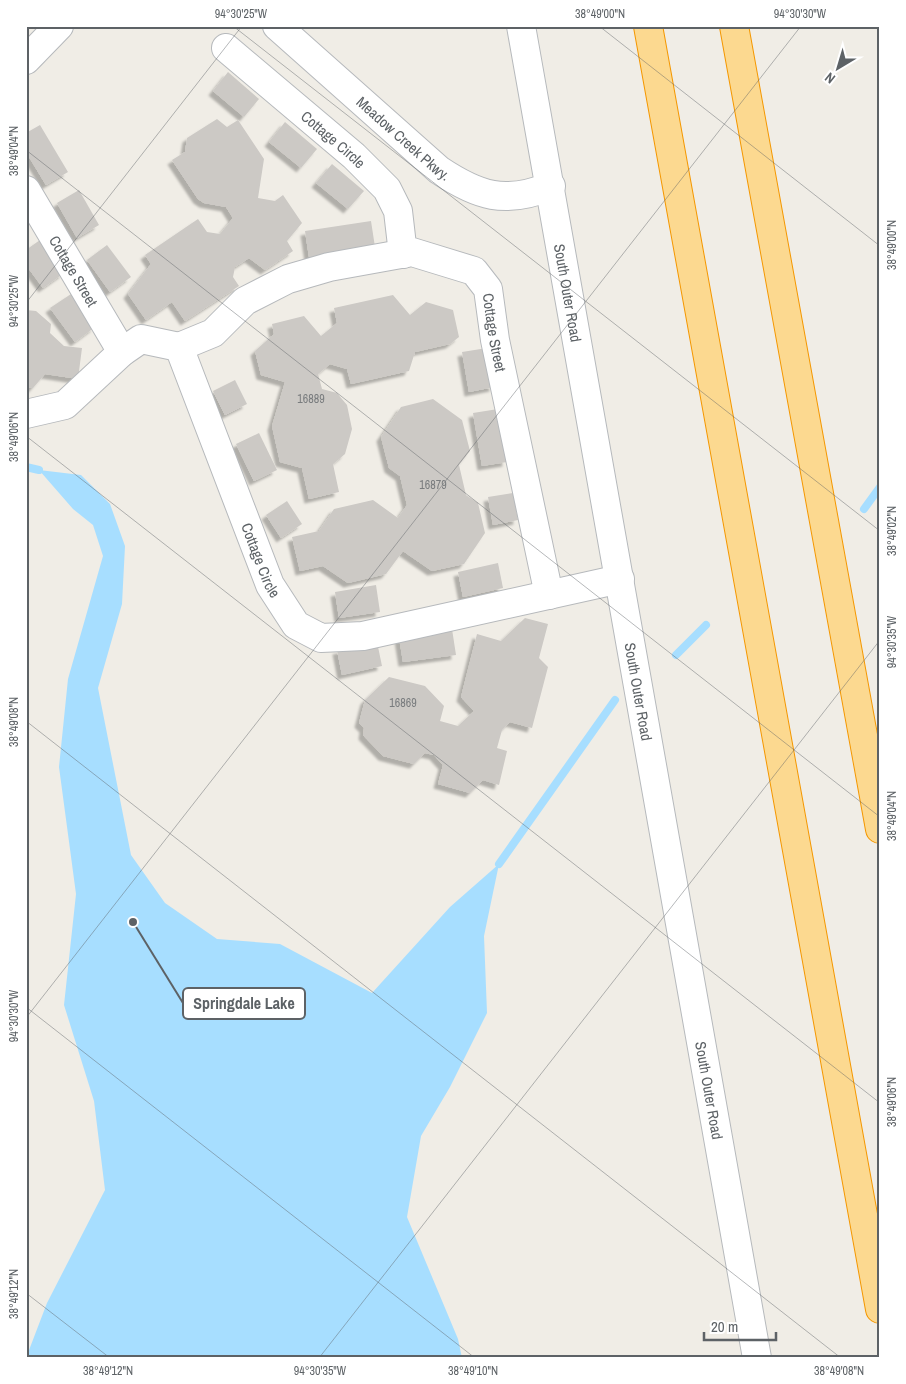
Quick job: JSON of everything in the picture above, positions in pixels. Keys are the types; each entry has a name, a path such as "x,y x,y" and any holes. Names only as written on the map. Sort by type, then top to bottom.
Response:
{"highway":[{"path":"648,26 880,1309"},
{"path":"734,26 880,830"},
{"path":"744,26 778,262"}],"street":[{"path":"26,60 59,26"},
{"name":"Meadow Creek Pkwy.","path":"278,26 439,170 460,184 474,192 500,196 529,195 550,186"},
{"name":"South Outer Road","path":"521,26 757,1358"},
{"name":"Cottage Circle","path":"226,48 354,156 387,189 398,211 403,254"},
{"name":"Cottage Street","path":"26,190 122,352"},
{"name":"Cottage Street","path":"180,347 213,333 245,301 288,279 329,267 412,252 474,271 488,289 496,340 549,595"},
{"path":"26,414 66,405 122,352 141,339 180,347"},
{"name":"Cottage Circle","path":"180,347 270,585 296,625 322,638 363,636 620,579"}],"water":[{"path":"39,470 81,475 110,504 125,546 122,604 98,688 131,855 165,903 217,939 280,944 372,993 450,907 499,864 484,936 487,1013 450,1087 421,1136 407,1217 458,1339 462,1358 26,1358 47,1303 105,1190 94,1101 64,1005 76,894 59,767 68,679 103,556 93,525 73,509"}],"building":[{"path":"228,72 259,99 244,117 213,91"},
{"path":"217,119 227,127 238,120 264,159 258,198 275,201 283,195 302,223 287,241 293,251 265,270 249,258 235,267 233,277 239,286 185,321 172,302 146,320 128,294 151,264 145,255 198,219 207,232 220,234 233,218 226,207 204,203 198,199 172,160 185,152 187,138"},
{"path":"285,122 317,149 301,168 269,142"},
{"path":"40,125 68,172 46,185 26,152 26,133"},
{"path":"332,164 364,191 348,209 316,183"},
{"path":"79,190 99,225 77,238 57,203"},
{"path":"371,221 375,247 309,257 305,231"},
{"path":"40,240 64,273 43,288 26,265 26,250"},
{"path":"107,245 131,277 110,292 87,260"},
{"path":"71,294 95,327 75,342 50,308"},
{"path":"393,295 410,315 426,302 453,310 459,337 450,344 415,352 409,371 351,384 347,369 330,364 318,374 322,389 337,393 347,405 352,429 345,454 333,464 339,492 309,499 302,468 280,462 272,426 285,382 261,375 255,351 274,334 272,324 304,316 321,336 337,323 334,308"},
{"path":"26,310 36,311 51,324 50,333 64,346 82,348 78,379 45,374 33,388 26,387"},
{"path":"487,348 494,387 469,392 462,352"},
{"path":"235,380 247,404 225,415 213,391"},
{"path":"433,399 462,420 470,451 459,465 466,495 478,503 485,533 464,564 432,571 403,551 386,574 348,583 323,566 300,571 292,537 319,531 334,509 373,500 398,518 407,505 400,476 389,468 381,437 401,407"},
{"path":"498,409 507,462 482,466 473,413"},
{"path":"259,433 277,470 254,481 236,444"},
{"path":"513,493 518,520 493,525 488,497"},
{"path":"287,501 302,524 281,538 266,515"},
{"path":"498,563 503,588 463,597 458,572"},
{"path":"376,585 380,612 339,618 335,592"},
{"path":"525,618 548,624 539,658 548,667 532,728 510,722 502,730 497,748 507,751 499,785 483,780 470,793 438,784 443,765 434,755 425,753 414,764 383,756 363,735 364,728 359,723 365,700 389,677 425,686 444,706 440,721 458,726 474,711 461,697 477,634 501,641"},
{"path":"452,629 456,655 403,662 399,637"},
{"path":"377,642 382,666 342,675 337,650"}],"waterway":[{"path":"26,467 39,470"},
{"path":"864,509 880,487"},
{"path":"676,655 706,625"},
{"path":"499,864 615,700"}],"place":[{"name":"Springdale Lake","path":"133,922"}]}
